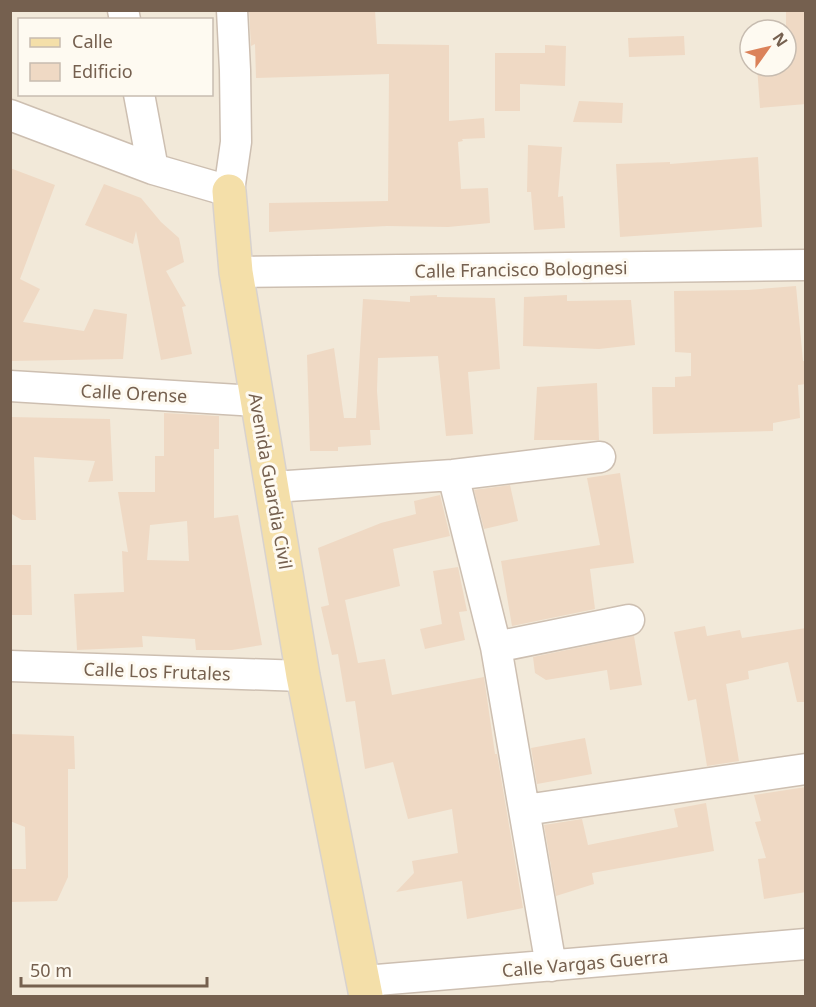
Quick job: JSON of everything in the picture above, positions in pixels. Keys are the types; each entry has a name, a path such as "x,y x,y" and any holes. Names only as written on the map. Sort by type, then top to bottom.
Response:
{"main road":[{"name":"Avenida Guardia Civil","path":"229,191 236,272 303,676 365,989"}],"street":[{"path":"10,115 153,169 229,191 236,142 232,10"},
{"path":"139,96 153,169"},
{"name":"Calle Francisco Bolognesi","path":"236,272 806,265"},
{"name":"Calle Orense","path":"10,386 257,401"},
{"path":"273,486 453,475 600,457"},
{"path":"453,475 496,647 551,966"},
{"path":"496,647 629,620"},
{"name":"Calle Los Frutales","path":"10,666 303,676"},
{"path":"525,810 806,769"},
{"name":"Calle Vargas Guerra","path":"365,989 551,966 806,944"}],"shaded area":[{"path":"11,11 805,11 805,996 11,996"}],"building":[{"path":"249,10 375,10 377,44 449,45 449,121 484,118 485,138 462,139 463,141 458,142 461,189 488,188 490,223 448,227 387,226 269,232 269,203 388,201 389,74 256,78 255,44 251,46"},
{"path":"786,10 806,10 806,104 760,108 758,78 798,78 798,18 786,18"},
{"path":"684,36 685,55 629,57 628,38"},
{"path":"545,45 566,46 565,86 520,84 520,111 495,111 495,53 545,53"},
{"path":"579,101 623,103 622,123 573,122"},
{"path":"528,145 562,147 558,197 563,196 565,228 534,230 531,192 527,192"},
{"path":"758,157 762,227 620,237 616,164 670,162 670,164"},
{"path":"10,168 55,185 20,279 40,289 23,322 84,331 94,309 127,314 123,359 10,361"},
{"path":"104,184 141,198 161,222 179,238 184,262 166,271 186,306 182,307 192,354 161,360 136,231 133,244 85,225"},
{"path":"796,286 803,361 806,361 806,384 798,385 800,418 773,423 773,431 653,434 652,387 675,387 675,377 691,376 691,353 675,352 674,291 748,290"},
{"path":"437,295 437,297 495,298 500,369 468,372 473,434 446,436 438,356 378,358 377,391 380,430 370,430 371,445 338,447 338,451 310,451 307,355 334,348 344,418 356,418 363,299 410,302 410,296"},
{"path":"567,295 567,301 631,300 635,345 599,349 523,346 524,297"},
{"path":"597,383 599,440 534,440 537,387"},
{"path":"164,413 219,416 219,449 214,449 214,518 238,515 262,645 232,650 196,650 195,639 142,636 143,647 77,650 74,594 124,592 122,551 128,552 118,492 155,492 155,456 164,456","holes":["187,521 189,561 147,560 150,525"]},
{"path":"10,417 110,419 113,481 88,482 95,461 34,457 36,520 22,520 10,513"},
{"path":"620,473 634,563 590,569 595,609 512,626 501,561 600,545 587,478"},
{"path":"510,485 518,521 484,529 474,490"},
{"path":"440,495 450,536 393,549 400,586 345,600 358,663 385,659 392,695 484,677 495,754 497,754 523,908 467,919 462,881 396,892 414,873 412,861 458,853 452,809 408,819 393,762 365,769 355,701 346,702 338,654 332,655 321,607 329,605 318,548 381,523 416,514 414,501"},
{"path":"10,565 31,565 32,615 10,615"},
{"path":"458,567 467,611 459,612 465,640 425,649 420,629 442,624 433,571"},
{"path":"705,626 707,636 740,630 742,638 806,628 806,702 797,702 788,662 748,671 749,679 726,684 739,761 707,766 696,699 688,701 674,632"},
{"path":"634,636 642,685 610,690 607,670 546,680 535,673 533,657"},
{"path":"10,734 74,736 75,769 68,769 68,877 57,901 10,902 10,869 26,869 25,827 10,821"},
{"path":"585,738 592,774 537,784 531,748"},
{"path":"806,787 806,892 764,899 758,859 766,858 755,822 761,821 754,795"},
{"path":"706,803 714,851 592,873 594,884 556,896 544,825 582,819 588,845 678,827 674,809"}]}
